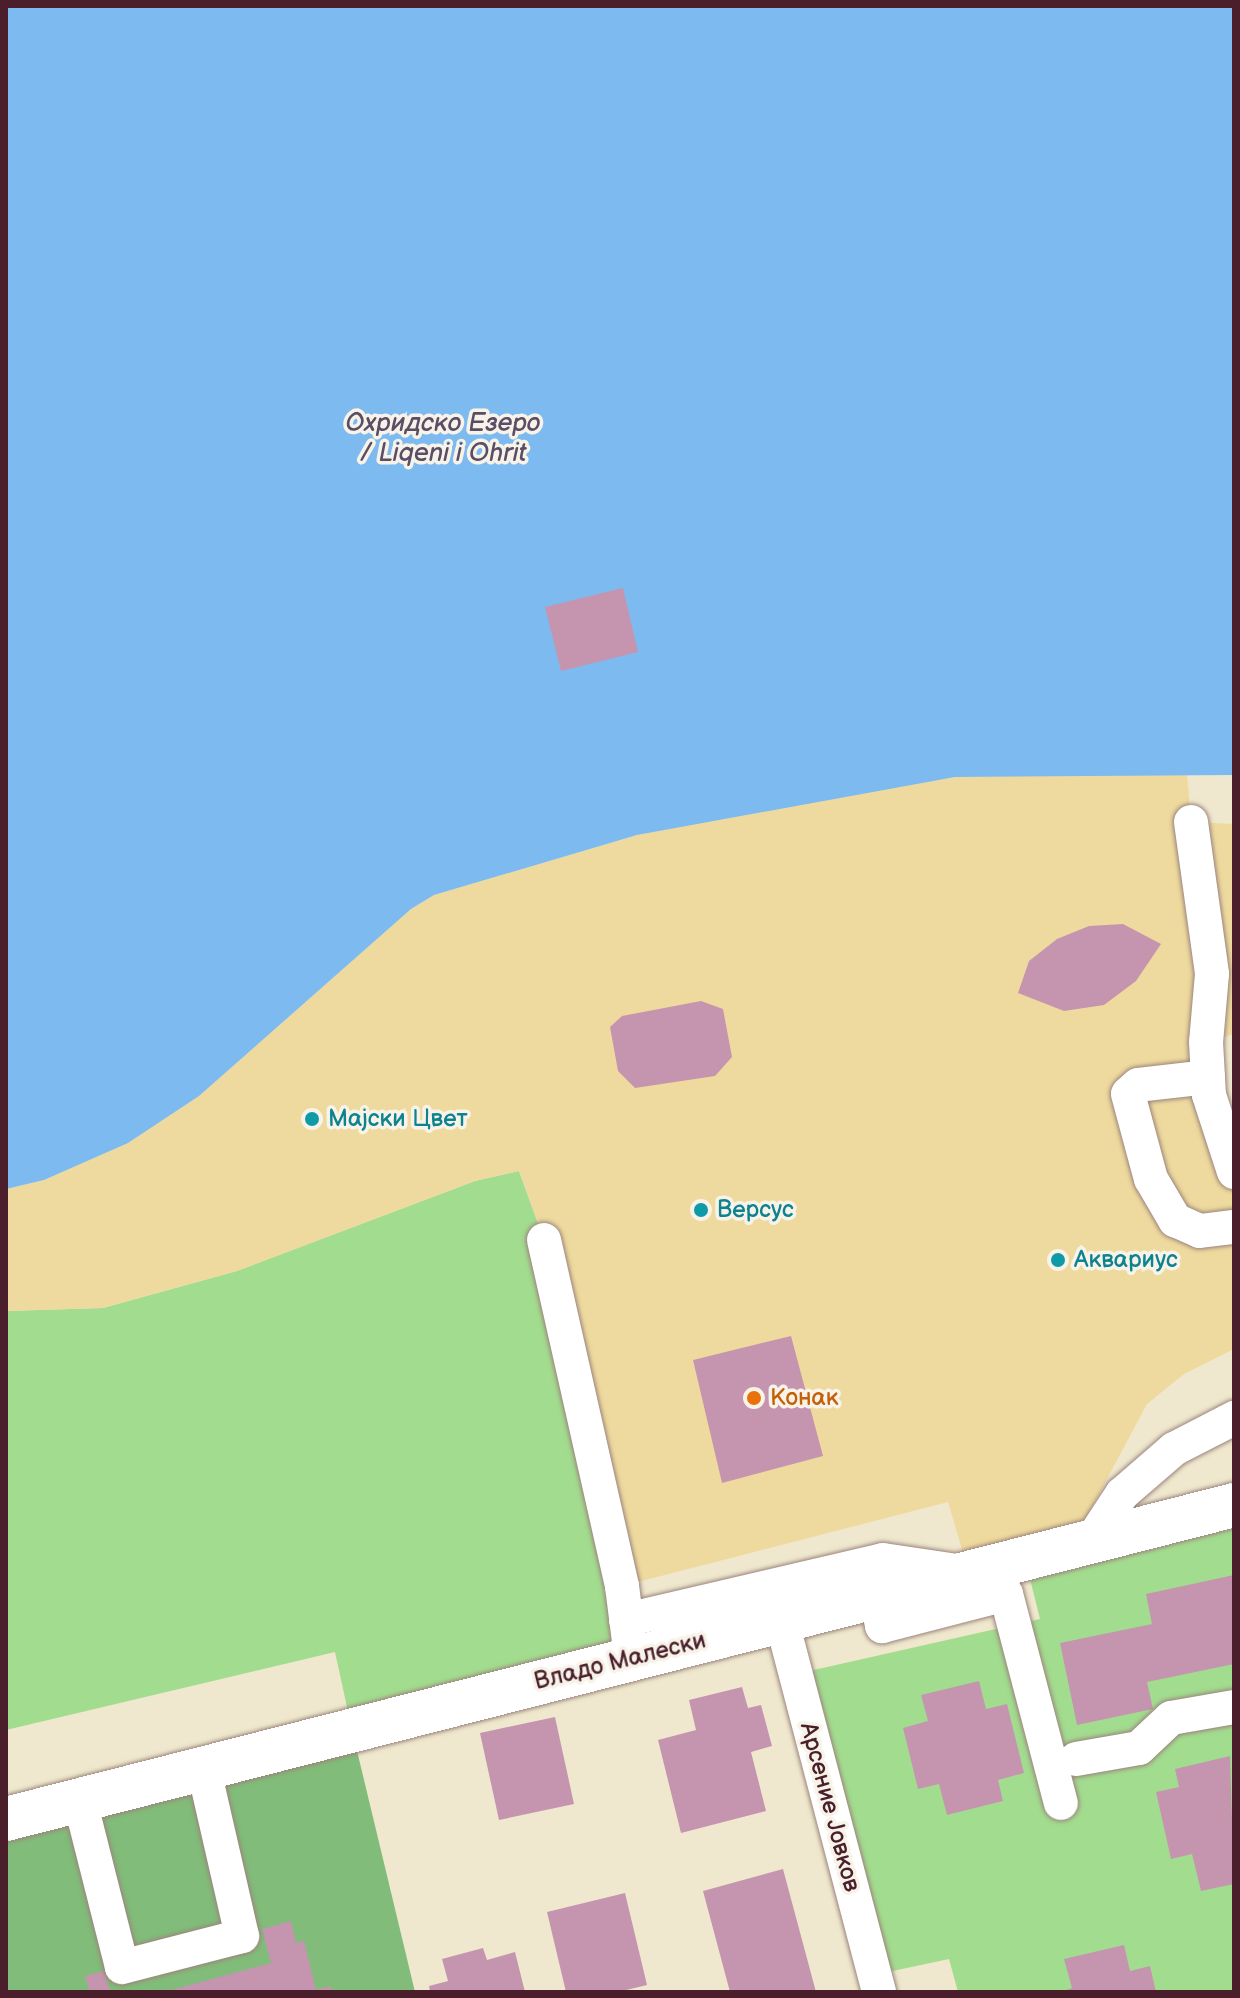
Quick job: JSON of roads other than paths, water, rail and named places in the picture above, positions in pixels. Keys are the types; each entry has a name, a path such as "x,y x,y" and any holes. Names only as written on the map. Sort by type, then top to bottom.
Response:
{"main road":[{"name":"Владо Малески","path":"6,1819 204,1770 628,1639 782,1622 1234,1505"}],"street":[{"path":"1191,822 1212,974 1208,1077 1234,1172"},
{"path":"1208,1077 1138,1085 1128,1094 1151,1179 1175,1220 1200,1231 1234,1227"},
{"path":"544,1240 628,1639 883,1560 969,1573"},
{"path":"1089,1544 1132,1485 1174,1449 1234,1418"},
{"path":"876,1599 882,1626 1006,1594 1061,1803"},
{"name":"Арсение Јовков","path":"782,1622 879,1992"},
{"path":"1076,1759 1139,1748 1171,1718 1234,1707"},
{"path":"80,1801 122,1967 242,1936 204,1770"}],"water":[{"name":"Охридско Езеро / Liqeni i Ohrit","path":"6,6 1234,6 1234,775 955,777 637,835 434,895 411,909 199,1096 128,1143 44,1180 6,1189"}],"place":[{"name":"Мајски Цвет","path":"312,1119"},
{"name":"Версус","path":"701,1210"},
{"name":"Аквариус","path":"1058,1260"},
{"name":"Конак","path":"754,1398"}]}
